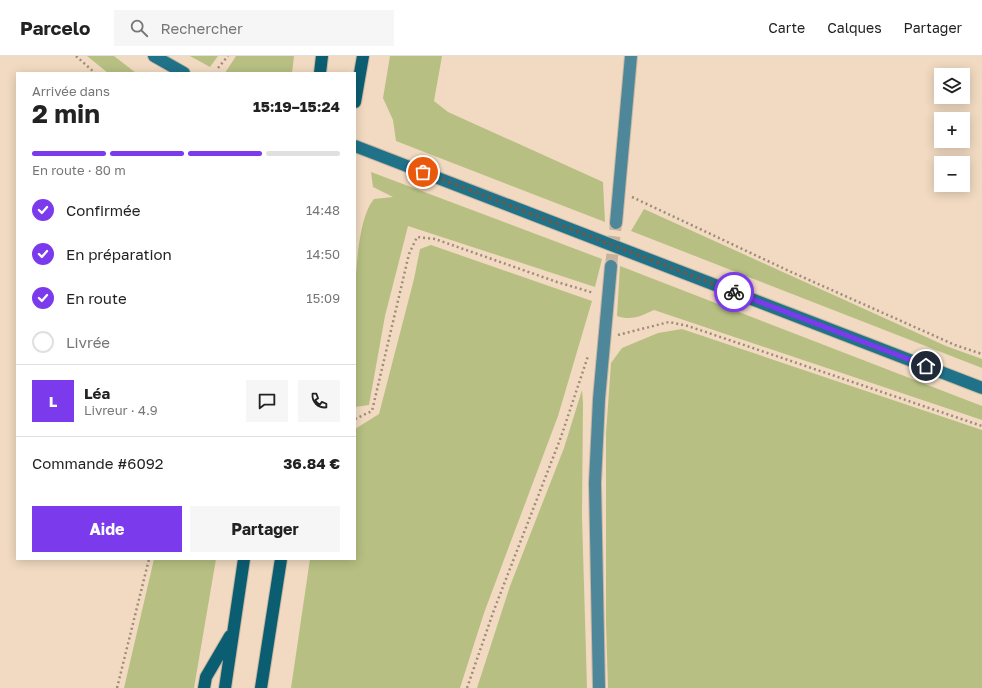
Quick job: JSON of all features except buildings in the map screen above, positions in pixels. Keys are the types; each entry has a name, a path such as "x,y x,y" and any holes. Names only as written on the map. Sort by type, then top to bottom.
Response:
{"highway":[{"path":"320,72 322,56"},
{"path":"356,96 363,56"},
{"path":"225,688 244,560"},
{"path":"261,688 281,560"},
{"path":"204,688 206,677 233,632"},
{"path":"264,667 269,688"}],"main road":[{"path":"154,56 182,72"},
{"path":"356,146 982,388"}],"street":[{"path":"616,223 631,56"},
{"path":"599,688 595,483 599,399 611,266"}],"path":[{"path":"76,56 94,72"},
{"path":"218,68 228,56"},
{"path":"619,190 789,271 955,345 982,354"},
{"path":"356,419 372,411 410,254 417,237 435,239 557,282 590,290 608,300"},
{"path":"467,688 494,610 561,438 586,358 605,338 669,322 688,326 982,426"},
{"path":"117,688 149,560"}],"green space":[{"path":"87,56 114,56 135,72 107,72"},
{"path":"190,56 218,56 210,67"},
{"path":"236,56 294,56 292,72 226,72"},
{"path":"390,56 442,56 434,101 448,112 603,182 605,222 396,141 393,120 383,98"},
{"path":"371,172 602,259 595,287 408,226 385,316 369,405 356,407 356,282 360,238 366,215 374,199 393,197 373,187"},
{"path":"644,209 946,346 982,359 982,368 631,231"},
{"path":"431,245 592,301 558,416 484,613 460,688 291,688 310,560 356,560 356,428 379,414 414,279 420,249"},
{"path":"620,266 982,406 982,420 654,310 631,318 617,316"},
{"path":"682,329 982,430 982,688 608,688 606,623 606,433 611,363 622,348 658,333"},
{"path":"582,390 582,516 587,688 477,688 510,586 564,448"},
{"path":"154,560 216,560 194,688 124,688"}],"tunnel":[{"path":"611,266 616,223"}],"way so far":[{"path":"423,172 734,292"}],"route":[{"path":"734,292 926,366"}]}
